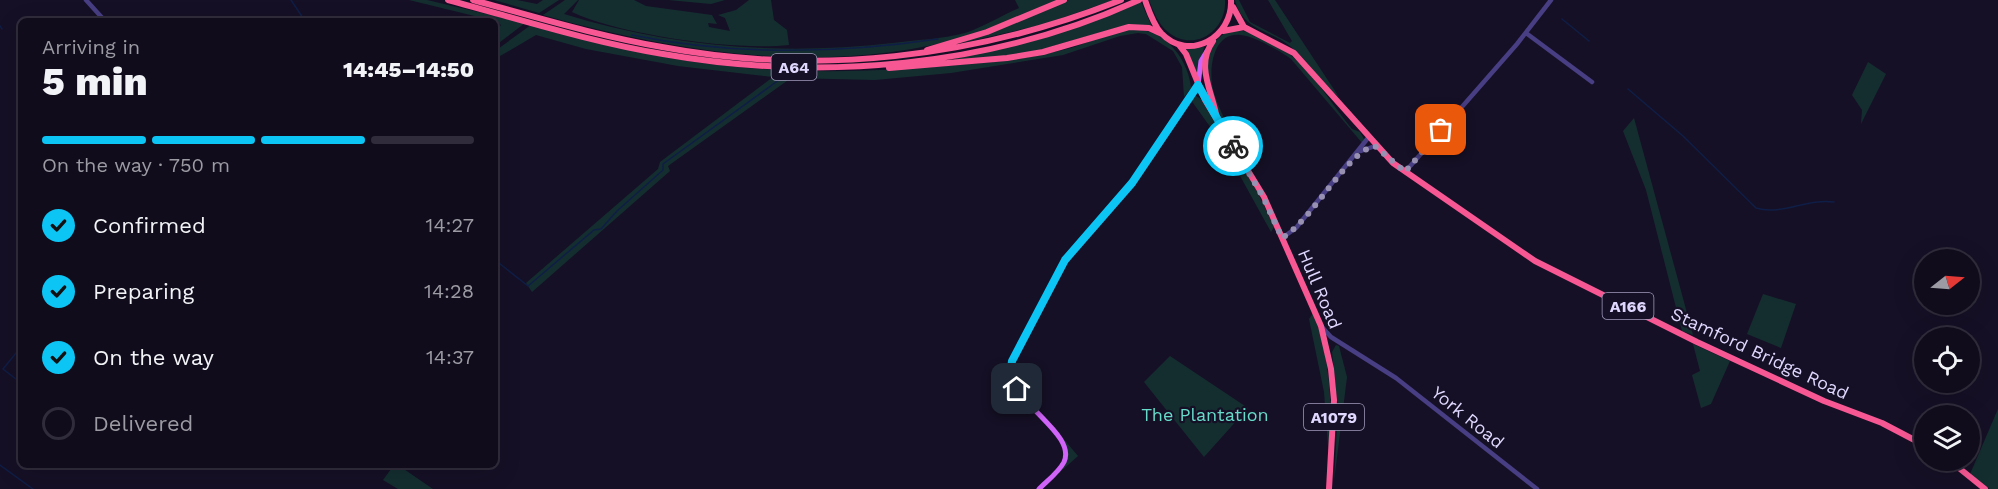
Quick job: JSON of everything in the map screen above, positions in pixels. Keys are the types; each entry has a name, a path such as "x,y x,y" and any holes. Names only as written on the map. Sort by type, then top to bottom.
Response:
{"highway":[{"name":"A64","path":"448,0 612,44 671,56 764,66 870,66 945,57 1006,45 1081,22 1139,0"},
{"name":"A64","path":"473,0 619,39 709,55 819,61 918,54 972,45 1036,29 1121,0"},
{"path":"918,54 987,32 1064,0"},
{"path":"1145,0 1162,34"},
{"path":"1223,31 1244,27 1231,1"},
{"path":"1207,50 1229,20 1231,1"},
{"path":"870,66 890,68 1016,57 1072,45 1129,27 1149,28 1179,45 1200,45 1215,38"},
{"name":"Stamford Bridge Road","path":"1244,27 1297,55 1375,146 1405,172 1535,261 1696,342 1816,397 1887,425 1914,440"},
{"name":"Hull Road","path":"1179,45 1186,54 1198,85 1263,197 1321,326 1327,345 1335,416 1329,489"},
{"name":"Hull Road","path":"1207,50 1204,70 1216,117"},
{"path":"1963,471 1985,489"}],"main road":[{"path":"1039,489 1063,463 1065,450 1061,440 1014,384 1009,373 1012,361 1065,260 1132,183 1198,85 1201,61 1207,50"}],"street":[{"path":"86,0 102,18"},
{"path":"1405,172 1526,33 1551,0"},
{"path":"1526,33 1592,82"},
{"path":"1282,238 1296,228 1368,138"},
{"path":"1359,152 1375,146"},
{"name":"York Road","path":"1321,326 1341,344 1381,367 1458,424 1537,489"},
{"path":"1327,345 1341,344"}],"green space":[{"path":"409,0 427,0 525,23 498,44 498,28 501,25 498,23 498,18 483,18"},
{"path":"494,0 517,0 537,4 543,0 559,0 539,13"},
{"path":"565,0 578,0 564,14 645,34 727,46 809,49 893,43 956,35 978,28 1019,8 1015,0 1059,0 970,36 917,48 863,55 809,57 755,55 702,49 595,29 543,15"},
{"path":"579,0 634,0 646,6 712,15 717,24 708,23 709,27 730,31 725,18 718,15 736,10 749,0 771,0 774,20 787,30 789,45 739,46 679,39 619,28 572,12"},
{"path":"668,0 725,0 711,4"},
{"path":"1069,0 1114,0 1041,25 952,45 982,36"},
{"path":"1149,0 1225,0 1221,21 1215,29 1207,36 1188,40 1178,38 1165,29"},
{"path":"1235,0 1239,0 1250,22 1290,43 1292,41 1268,0 1275,0 1339,97 1290,46 1250,24 1239,10"},
{"path":"1141,2 1152,27 1130,24 1025,54 954,62 954,59 1100,19"},
{"path":"531,25 633,50 695,62 802,71 910,69 1035,56 1067,49 1123,31 1141,30 1160,37 1175,50 1186,68 1191,88 1184,97 1182,67 1173,51 1146,34 1138,33 1120,36 1063,55 951,73 875,80 791,78 668,166 670,171 532,292 526,283 658,169 660,162 773,77 678,66 586,49 536,35 498,57 498,49"},
{"path":"1239,30 1260,37 1292,57 1317,83 1352,129 1360,132 1365,141 1363,144 1291,59 1253,38 1241,35 1231,36 1223,40 1214,55 1212,85 1222,114 1257,176 1215,106 1205,67 1213,43 1226,32"},
{"path":"1204,47 1198,78 1186,48"},
{"path":"1868,62 1886,74 1861,124 1862,110 1852,95"},
{"path":"1196,96 1201,99 1253,182 1274,227 1271,232 1223,145 1191,100"},
{"path":"1634,118 1693,335 1682,331 1646,190 1623,131"},
{"path":"1763,294 1796,304 1781,348 1747,334"},
{"path":"1314,312 1329,379 1331,421 1327,489 1328,446 1324,392 1309,319"},
{"path":"1693,344 1730,361 1711,404 1701,408 1692,375 1700,371"},
{"path":"1336,345 1339,346 1347,377 1334,481 1338,410 1332,352"},
{"name":"The Plantation","path":"1170,356 1248,408 1204,457 1144,382"},
{"path":"1998,409 1998,489 1990,489 1970,474 1971,471 1980,471 1980,451"},
{"path":"1062,437 1078,456 1041,489 1065,462"},
{"path":"392,468 402,468 433,489 398,489 383,480"}],"waterway":[{"path":"291,0 303,18"},
{"path":"1562,19 1589,41"},
{"path":"632,35 708,47 785,51 862,48 938,39"},
{"path":"498,262 528,286 594,230 601,229 617,211 663,170 663,164 783,77"},
{"path":"1628,89 1683,136 1756,208 1775,210 1814,202 1834,202"},
{"path":"18,351 3,369 18,381"},
{"path":"0,465 33,489"}],"way so far":[{"path":"1233,146 1255,181 1282,238 1296,228 1359,152 1375,146 1405,172 1441,130"}],"route":[{"path":"1017,389 1009,373 1014,355 1061,266 1073,249 1132,183 1198,85 1233,146"}]}
